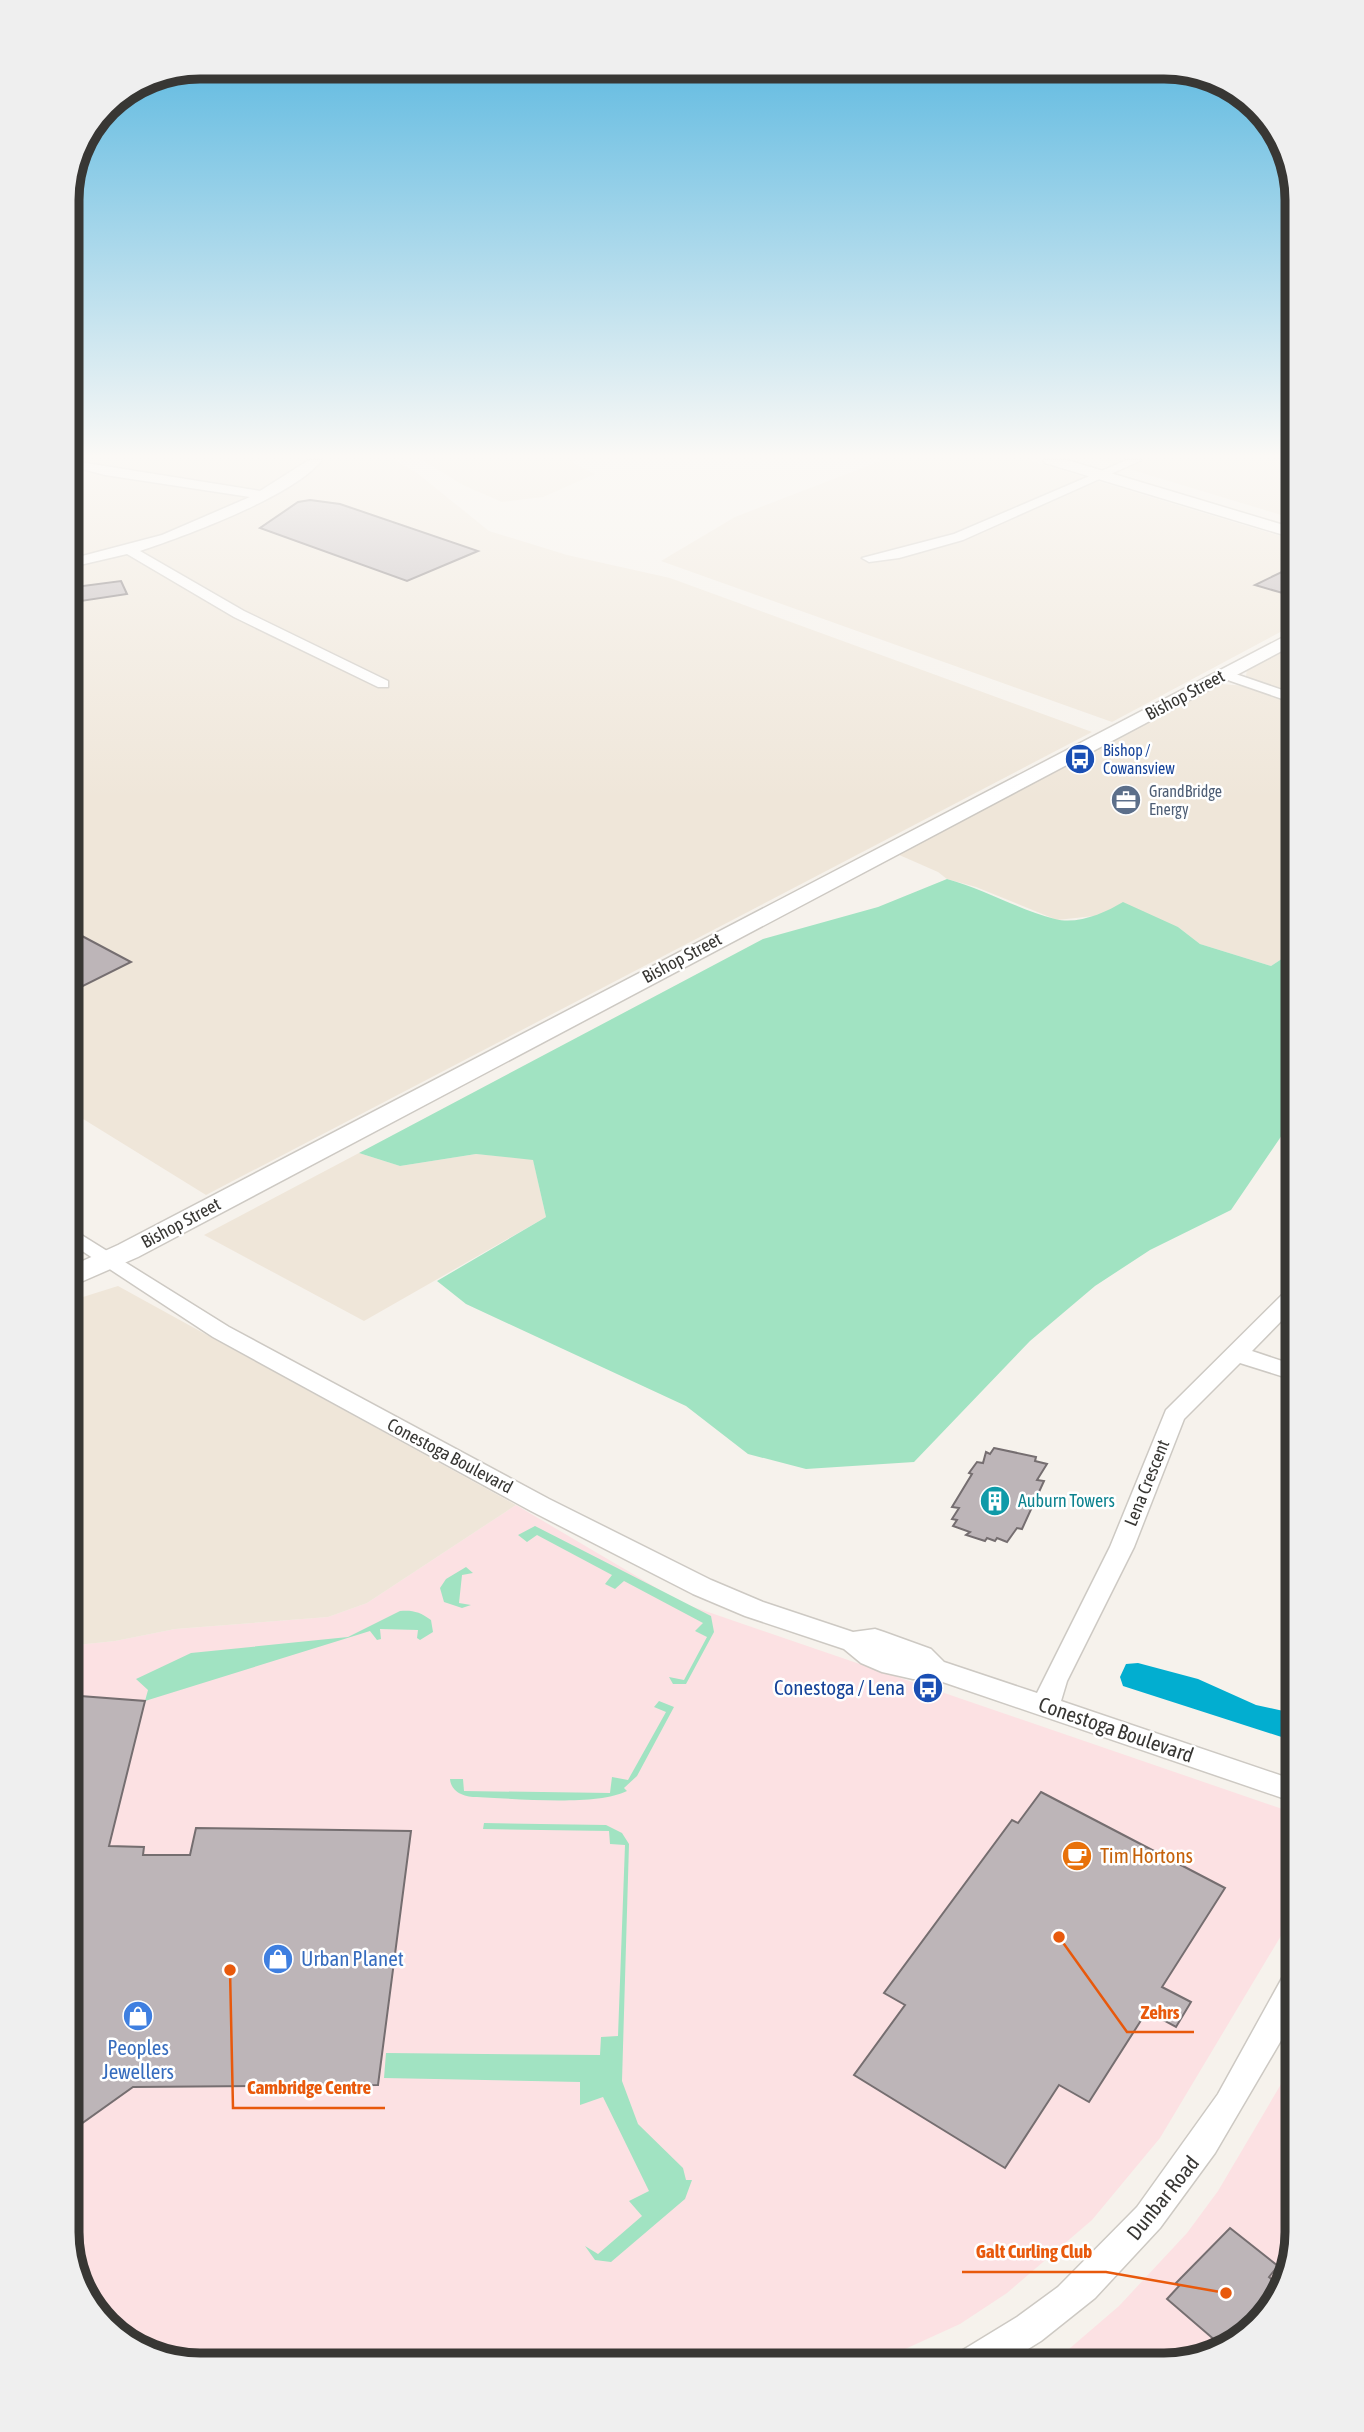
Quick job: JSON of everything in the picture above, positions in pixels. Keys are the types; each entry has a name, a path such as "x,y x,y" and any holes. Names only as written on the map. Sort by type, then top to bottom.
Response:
{"main road":[{"name":"Bishop Street","path":"79,1273 1285,642"}],"street":[{"path":"170,573 239,614 383,684"},
{"path":"1224,674 1285,696"},
{"name":"Conestoga Boulevard","path":"79,1240 186,1312 540,1505 702,1587 754,1609 853,1642 865,1655 913,1671 935,1669 1285,1788"},
{"name":"Lena Crescent","path":"1046,1706 1054,1681 1122,1547 1174,1416 1285,1305"},
{"path":"1237,1354 1285,1370"},
{"name":"Dunbar Road","path":"990,2353 1028,2330 1082,2288 1172,2191 1213,2133 1285,2002"}],"shaded area":[{"path":"79,573 650,573 670,578 1092,732 206,1195 79,1116"},
{"path":"696,573 1285,573 1285,629 1112,722"},
{"path":"1285,650 1285,691 1246,676 1247,669"},
{"path":"1221,684 1246,686 1285,700 1285,957 1271,966 1200,944 1178,927 1103,915 1057,920 976,887 947,879 938,872 897,854"},
{"path":"359,1153 400,1166 476,1154 533,1159 546,1217 364,1321 204,1235"},
{"path":"118,1286 516,1505 367,1603 328,1617 175,1629 115,1641 79,1645 79,1298"},
{"path":"516,1505 682,1603 1285,1810 1285,1929 1160,2138 1092,2220 1007,2293 960,2324 896,2353 192,2353 161,2347 139,2337 114,2318 95,2293 81,2256 79,1645 115,1641 175,1629 328,1617 367,1603"},
{"path":"1285,2077 1284,2248 1276,2279 1265,2300 1250,2318 1225,2337 1188,2351 1074,2353 1069,2349 1119,2306 1187,2233 1218,2191"}],"green space":[{"path":"947,879 1055,919 1090,917 1123,902 1178,927 1200,944 1271,966 1285,957 1285,1131 1231,1210 1150,1250 1095,1286 1030,1341 914,1462 806,1469 748,1454 686,1406 466,1304 437,1281 546,1217 533,1160 476,1154 400,1166 359,1153 763,939 878,907"},
{"path":"535,1526 711,1616 714,1632 686,1684 673,1684 669,1677 684,1680 707,1637 695,1631 703,1623 624,1581 615,1589 605,1584 612,1575 537,1535 527,1542 518,1535"},
{"path":"466,1567 473,1573 462,1575 459,1603 471,1605 462,1608 444,1602 440,1588 446,1579"},
{"path":"400,1611 416,1612 427,1617 431,1620 433,1632 420,1640 417,1638 418,1630 380,1629 381,1639 377,1640 370,1631 145,1701 148,1690 136,1679 191,1653 348,1637"},
{"path":"659,1701 674,1707 637,1776 624,1788 627,1791 595,1799 530,1800 469,1796 452,1787 450,1779 463,1779 464,1791 610,1793 612,1777 628,1780 666,1712 654,1707"},
{"path":"484,1823 606,1825 622,1833 629,1844 622,2081 638,2124 683,2168 686,2180 692,2180 685,2199 611,2262 595,2260 585,2246 598,2254 642,2216 629,2201 649,2191 603,2097 580,2105 580,2082 384,2078 386,2053 600,2055 601,2037 618,2036 625,1845 610,1844 609,1831 483,1829"}],"water":[{"path":"1138,1663 1198,1679 1256,1705 1285,1711 1285,1738 1123,1686 1120,1677 1126,1664"}],"building":[{"path":"386,573 425,573 407,581"},
{"path":"1279,573 1285,573 1285,594 1255,585"},
{"path":"121,581 127,594 81,601 79,586"},
{"path":"79,934 131,962 79,988"},
{"name":"Auburn Towers","path":"994,1448 1036,1457 1035,1461 1047,1464 1037,1480 1044,1481 1022,1529 1017,1528 1007,1542 997,1538 995,1541 987,1538 985,1541 966,1535 970,1532 953,1526 957,1520 952,1519 959,1508 952,1507 972,1474 969,1473 977,1462 983,1463 986,1452 990,1454"},
{"path":"79,1696 145,1701 109,1846 144,1847 143,1855 190,1855 196,1828 411,1831 378,2085 133,2087 79,2125"},
{"path":"1041,1792 1225,1888 1162,1987 1191,2002 1176,2027 1147,2011 1089,2102 1059,2085 1005,2168 854,2075 905,2005 884,1993 1012,1820 1018,1823"},
{"path":"1230,2228 1278,2266 1269,2277 1275,2282 1265,2300 1250,2318 1216,2341 1167,2299 1179,2286 1176,2283"}],"place":[{"name":"Bishop / Cowansview","path":"1080,759"},
{"name":"GrandBridge Energy","path":"1126,800"},
{"name":"Auburn Towers","path":"995,1501"},
{"name":"Conestoga / Lena","path":"928,1688"},
{"name":"Tim Hortons","path":"1077,1856"},
{"name":"Zehrs","path":"1059,1937"},
{"name":"Urban Planet","path":"278,1959"},
{"name":"Cambridge Centre","path":"230,1970"},
{"name":"Peoples Jewellers","path":"138,2016"},
{"name":"Galt Curling Club","path":"1226,2293"}]}
